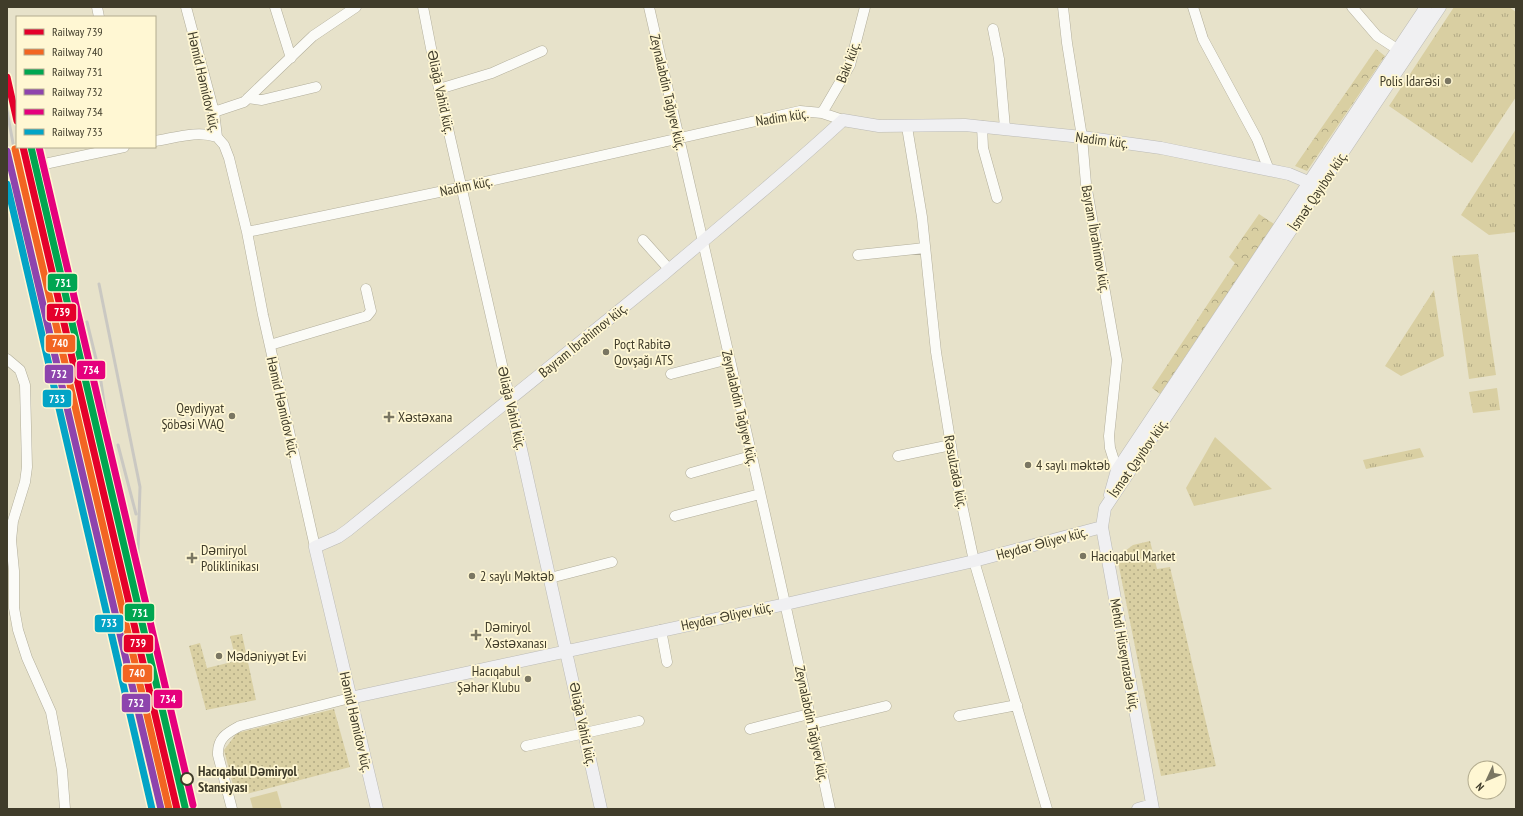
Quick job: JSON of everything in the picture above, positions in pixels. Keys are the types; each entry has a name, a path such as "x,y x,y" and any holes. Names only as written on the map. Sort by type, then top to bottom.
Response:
{"main road":[{"name":"İsmət Qayıbov küç.","path":"1108,502 1117,470 1426,7"},
{"name":"İsmət Qayıbov küç.","path":"1108,502 1128,475 1440,7"},
{"name":"Nadim küç.","path":"843,120 879,126 982,126 1005,128 1161,148 1289,174 1308,182 1319,190"},
{"name":"Bayram İbrahimov küç.","path":"315,547 338,537 348,530 510,400 702,243 786,172 843,120"},
{"name":"Əliağa Vahid küç.","path":"510,400 567,650 601,809"},
{"name":"Mehdi Hüseynzadə küç.","path":"1108,502 1105,508 1102,527 1152,807"},
{"name":"Heydər Əliyev küç.","path":"350,698 786,604 974,561 1102,527"},
{"name":"Həmid Həmidov küç.","path":"315,547 377,809"},
{"path":"1138,809 1152,807"}],"street":[{"name":"Həmid Həmidov küç.","path":"186,7 214,112 217,137 224,145 229,158 247,232 270,346 315,547"},
{"path":"275,7 292,58"},
{"path":"214,112 237,106 248,98 292,58 313,36 344,10 356,7"},
{"name":"Əliağa Vahid küç.","path":"423,7 439,88 463,187 510,400"},
{"name":"Zeynalabdin Tağıyev küç.","path":"649,7 786,604 830,809"},
{"name":"Bakı küç.","path":"822,113 850,65 865,7"},
{"name":"Bayram İbrahimov küç.","path":"1064,7 1067,43 1082,137 1086,184 1117,360 1108,436 1117,470"},
{"path":"1193,7 1203,39 1257,139 1269,170"},
{"path":"1352,7 1377,36 1397,49"},
{"path":"993,29 999,59 1005,128"},
{"path":"439,88 492,73 542,51"},
{"path":"248,98 262,100 316,87"},
{"name":"Nadim küç.","path":"247,232 463,187 800,111 822,113 843,120"},
{"path":"982,126 983,148 997,198"},
{"name":"Rəsulzadə küç.","path":"907,127 922,217 936,352 951,445 974,561 1047,809"},
{"path":"156,141 198,133 217,137"},
{"path":"7,172 119,148"},
{"path":"643,240 669,269"},
{"path":"858,255 925,248"},
{"path":"270,346 367,316 371,311 366,289"},
{"path":"7,359 20,370 25,385 27,437 27,467 25,482 13,520 11,540 14,571 14,608 18,630 51,712 62,770 65,809"},
{"path":"671,374 729,359"},
{"path":"898,456 951,445"},
{"path":"691,473 751,456"},
{"path":"675,516 760,494"},
{"path":"550,578 612,562"},
{"path":"662,630 667,662"},
{"path":"232,809 217,747 225,735 240,726 350,698"},
{"path":"960,716 1016,705"},
{"path":"750,729 886,706"},
{"path":"526,746 639,721"}],"green space":[{"path":"1454,7 1509,7 1516,12 1516,97 1472,163 1389,106"},
{"path":"1376,49 1385,56 1307,171 1295,166"},
{"path":"1516,129 1516,232 1489,235 1461,215"},
{"path":"1259,214 1274,224 1160,394 1152,388 1235,263 1229,257"},
{"path":"1478,254 1496,375 1469,379 1452,256"},
{"path":"1434,290 1444,356 1401,376 1385,366"},
{"path":"1497,388 1500,410 1473,413 1469,392"},
{"path":"1215,437 1272,489 1194,506 1186,488"},
{"path":"1420,448 1424,457 1366,469 1363,460"},
{"path":"1150,541 1157,569 1170,567 1216,766 1161,776 1117,557 1133,545"},
{"path":"242,634 256,700 206,710 189,646 200,643 207,668 236,661 230,636"},
{"path":"334,709 350,767 246,794 233,785 224,750 237,733"},
{"path":"277,791 282,809 253,809 250,798"}],"railway":[{"path":"7,111 18,170 44,263 72,388 92,506 155,809"},
{"path":"41,225 60,268 111,465 134,582 138,641"},
{"path":"99,284 140,487 137,582"},
{"path":"87,322 100,375 109,437"},
{"path":"118,445 136,514"}],"rail line":[{"name":"739","path":"7,77 16,117"},
{"name":"739","path":"23,148 177,809"},
{"name":"731","path":"31,148 185,807"},
{"name":"734","path":"39,148 193,805"},
{"name":"740","path":"15,149 169,809"},
{"name":"732","path":"7,151 161,809"},
{"name":"733","path":"7,184 152,809"}],"place":[{"name":"Polis İdarəsi","path":"1448,81"},
{"name":"Poçt Rabitə Qovşağı ATS","path":"606,352"},
{"name":"Qeydiyyat Şöbəsi VVAQ","path":"232,416"},
{"name":"Xəstəxana","path":"389,417"},
{"name":"4 saylı məktəb","path":"1028,465"},
{"name":"Haciqabul Market","path":"1083,556"},
{"name":"Dəmiryol Poliklinikası","path":"192,558"},
{"name":"2 saylı Məktəb","path":"472,576"},
{"name":"Dəmiryol Xəstəxanası","path":"476,635"},
{"name":"Mədəniyyət Evi","path":"219,656"},
{"name":"Hacıqabul Şəhər Klubu","path":"528,679"},
{"name":"Hacıqabul Dəmiryol Stansiyası","path":"187,779"}]}
